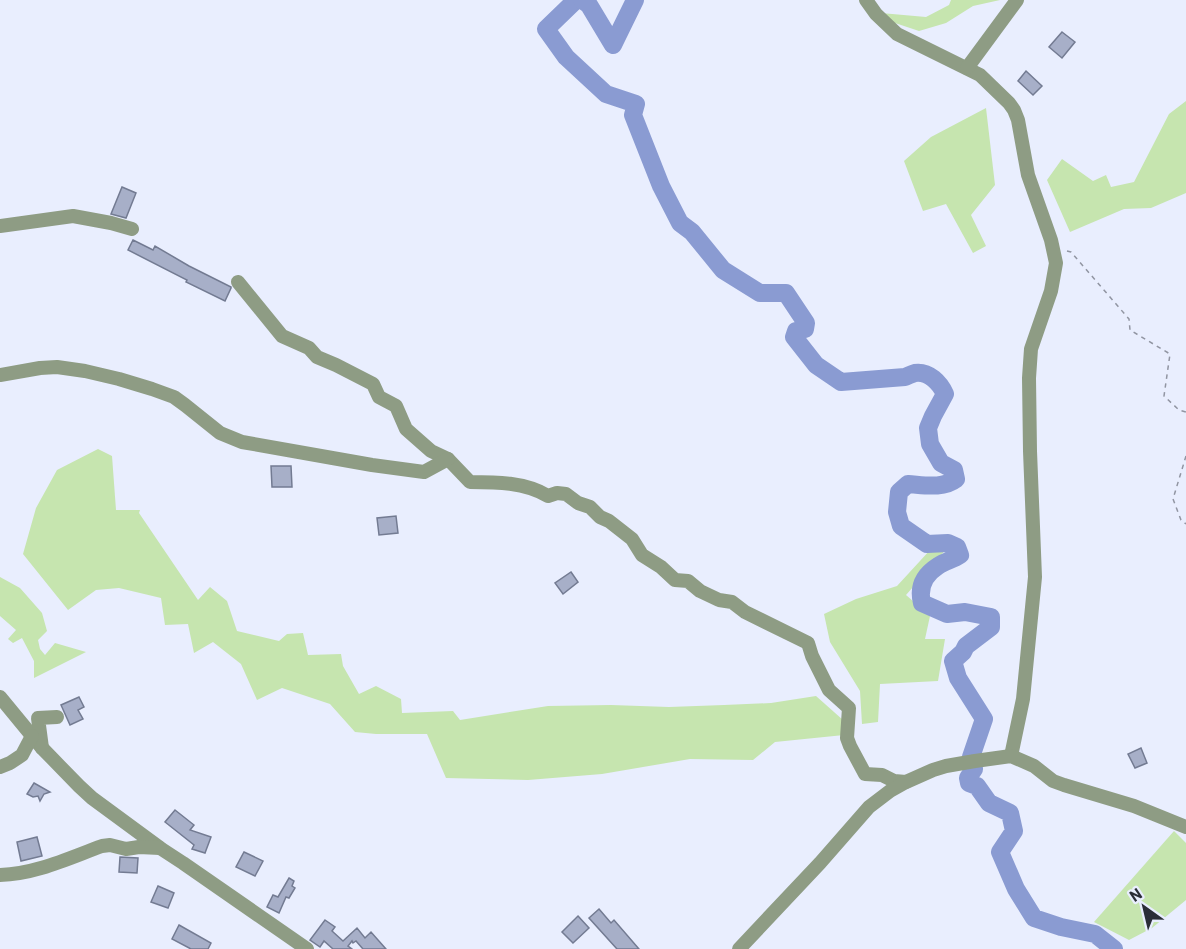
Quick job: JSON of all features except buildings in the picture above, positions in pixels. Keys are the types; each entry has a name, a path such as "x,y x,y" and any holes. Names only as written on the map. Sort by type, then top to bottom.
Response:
{"street":[{"path":"866,0 876,14 897,34 980,75 1017,114 1028,175 1051,240 1056,263 1051,291 1031,348 1029,432 1035,577 1023,699 1011,756"},
{"path":"968,68 1017,0"},
{"path":"0,226 73,216 132,228"},
{"path":"238,282 282,336 309,348 317,357 373,384 379,397 396,406 406,429 431,451 448,459 470,482 501,482 536,489 548,496 557,493 566,494 578,503 590,507 600,517 609,521 632,539 642,555 661,567 675,580 688,581 700,591 719,600 732,602 745,612 808,643 829,690 849,708 847,738 865,774 882,775 894,781 906,782"},
{"path":"0,375 57,367 119,379 174,397 220,434 242,442 424,472 448,459"},
{"path":"0,697 42,748 79,786 160,848 307,949"},
{"path":"42,748 38,718 57,717"},
{"path":"0,768 22,754 32,736"},
{"path":"740,949 827,856 869,807 890,791 933,770 971,761 1011,756 1024,761 1053,781 1134,806 1186,827"},
{"path":"0,875 35,870 110,845 126,849 160,848"}],"path":[{"path":"1051,240 1059,248 1071,252 1129,319 1130,330 1170,354 1164,396 1179,410 1186,412"},
{"path":"1186,456 1173,499 1181,519 1186,524"}],"green space":[{"path":"951,0 1000,0 973,6 946,23 919,31 889,21 881,13 926,17 949,5"},
{"path":"1186,101 1186,193 1151,208 1124,209 1070,232 1047,180 1062,159 1093,181 1106,175 1111,187 1134,182 1169,114"},
{"path":"986,108 995,185 971,215 986,246 973,253 946,204 923,211 904,161 931,137"},
{"path":"98,449 112,456 116,510 140,510 139,513 198,600 210,587 227,601 237,631 279,641 287,634 303,633 308,655 341,654 343,666 359,694 376,686 401,699 402,713 453,711 460,720 548,706 724,705 771,703 816,696 843,720 844,735 775,742 753,760 690,759 602,774 528,780 446,778 427,734 355,732 330,704 282,688 257,700 241,664 213,642 194,653 188,624 165,625 161,598 119,588 96,590 68,610 23,554 36,508 57,470"},
{"path":"948,547 906,595 930,616 925,639 945,639 938,681 880,684 878,722 862,724 860,691 830,642 824,614 856,599 897,586 931,549"},
{"path":"0,577 20,588 42,613 47,631 38,640 40,649 45,655 55,643 86,652 34,678 34,661 22,638 13,643 8,639 16,630 0,616"},
{"path":"1174,831 1186,843 1186,900 1152,928 1129,940 1094,922"}],"waterway":[{"path":"576,0 546,29 566,57 606,94 636,104 633,115 661,186 680,223 692,232 723,270 760,293 786,293 806,323 805,329 796,331 794,337 816,365 841,382 905,377 920,373 933,379 943,390 945,394 928,428 930,444 941,463 954,470 956,479 939,485 908,484 899,492 897,512 901,526 927,544 948,543 957,547 960,555 929,573 923,582 922,603 947,614 965,612 991,617 991,627 966,646 953,661 958,678 984,719 971,757 974,769 968,778 969,783 977,786 989,803 1010,813 1014,831 1000,852 1016,889 1034,918 1061,927 1095,934 1114,949"},
{"path":"582,0 589,5 613,45 635,0"}]}
